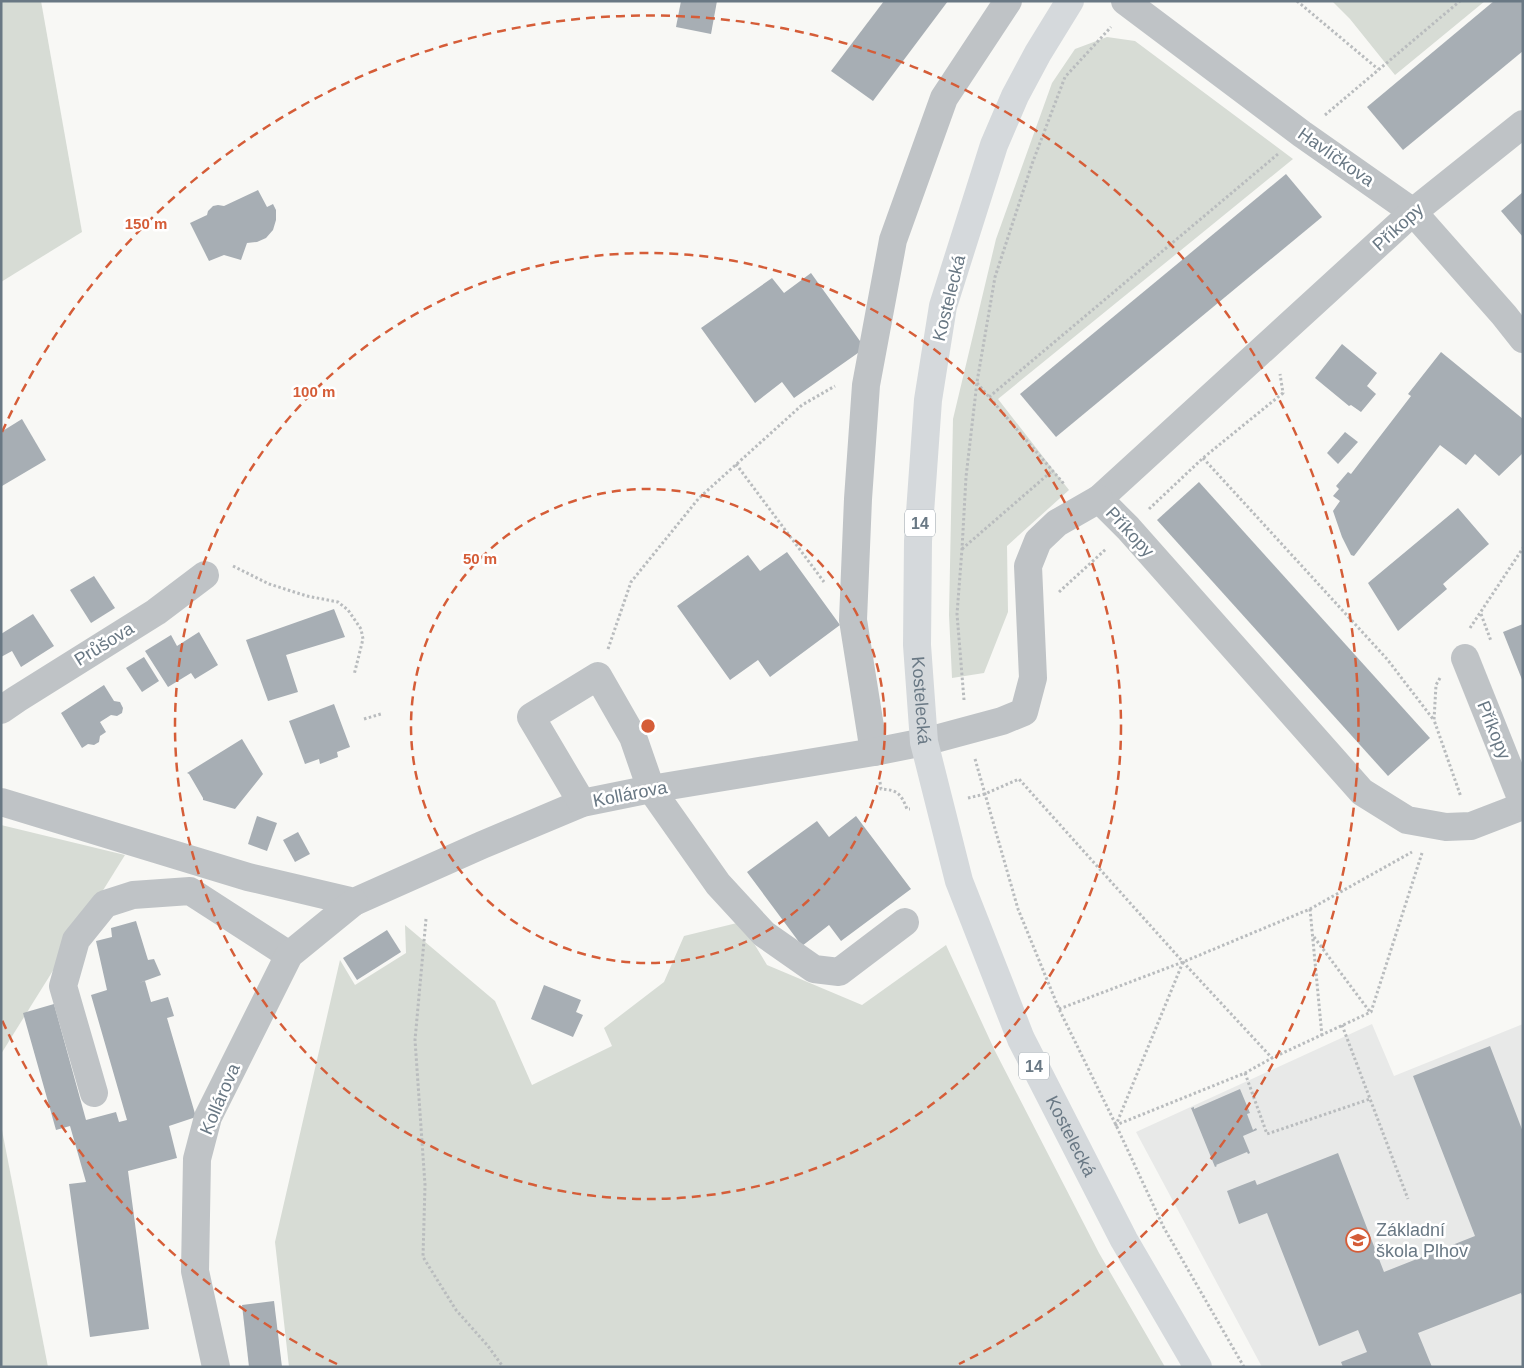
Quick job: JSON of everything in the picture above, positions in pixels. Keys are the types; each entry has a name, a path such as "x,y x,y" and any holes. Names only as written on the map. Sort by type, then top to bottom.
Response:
{"main road":[{"name":"Kostelecká","path":"1070,1 1038,53 1015,96 994,145 943,306 928,400 918,541 918,645 924,742 959,881 1021,1039 1124,1240 1198,1367"}],"street":[{"path":"874,752 853,620 858,499 869,366 894,240 944,98 1008,1"},
{"name":"Havlíčkova","path":"1125,1 1302,134 1413,212 1523,339"},
{"name":"Příkopy","path":"1465,658 1523,804 1471,826 1446,827 1407,820 1362,792 1128,528 1092,503 1413,212 1523,124"},
{"path":"1031,618 1028,566 1038,541 1057,523 1092,503"},
{"name":"Průšova","path":"1,710 156,612 217,569"},
{"name":"Kollárova","path":"216,1367 195,1271 197,1159 208,1117 289,955 354,902 582,803 651,788 874,752 924,742 1002,721 1024,712 1033,678 1031,618"},
{"path":"582,803 531,717 598,676 633,737 651,788 718,884 764,934 814,968 839,972 905,922"},
{"path":"1,802 248,877 354,902"},
{"path":"94,1094 63,986 76,940 105,904 133,895 190,892 289,955"}],"path":[{"path":"1297,1 1378,69"},
{"path":"989,397 1460,1"},
{"path":"964,706 957,614 966,477 977,382 995,277 1032,164 1066,77 1111,27"},
{"path":"1031,618 1203,458 1283,393 1274,340"},
{"path":"598,676 631,582 699,498 802,405 869,366"},
{"path":"977,382 1052,471 1092,503"},
{"path":"1203,458 1387,659 1434,720"},
{"path":"736,464 853,620"},
{"path":"962,549 1052,471"},
{"path":"217,569 307,596 338,602 348,610 360,629 362,639 354,675"},
{"path":"364,719 381,714"},
{"path":"874,752 881,788 891,789 902,796 907,809 940,805 984,794 1019,779 1272,1058"},
{"path":"973,752 1018,909 1059,1009 1164,1228 1244,1367"},
{"path":"1116,1125 1245,1073 1272,1058 1370,1012 1425,846"},
{"path":"1059,1009 1183,962 1310,909 1416,850"},
{"path":"1310,909 1322,1036"},
{"path":"426,919 415,1040 425,1185 423,1257 456,1310 488,1346 503,1367"},
{"path":"1313,937 1370,1012"},
{"path":"1116,1125 1183,962"},
{"path":"1342,1026 1408,1199"},
{"path":"1245,1073 1268,1134 1370,1099"}],"shaded area":[{"path":"1,1 41,1 82,232 1,282"},
{"path":"1332,1 1485,1 1395,75 1350,19"},
{"path":"1107,37 1135,41 1293,159 998,399 1069,490 1007,546 1008,612 984,673 952,678 949,615 953,419 996,239 1052,83 1075,49"},
{"path":"1,825 125,855 1,1054"},
{"path":"741,922 767,965 862,1005 946,945 995,1051 1099,1253 1165,1367 289,1367 275,1242 340,960 355,985 406,953 405,925 495,1001 532,1085 612,1046 604,1028 664,982 684,936"},
{"name":"Základní škola Plhov","path":"1372,1024 1394,1076 1523,1024 1523,1367 1262,1367 1136,1132"},
{"path":"1,1125 48,1367 1,1367"}],"building":[{"path":"681,1 717,1 711,34 676,27"},
{"path":"884,1 948,1 873,101 831,71"},
{"path":"1494,1 1523,1 1523,51 1403,150 1367,107"},
{"path":"1286,174 1322,217 1056,437 1020,394"},
{"path":"258,190 267,207 273,204 276,210 273,230 266,238 257,242 247,243 241,260 224,255 209,261 190,223 207,215 213,206 224,206"},
{"path":"1523,192 1523,237 1501,211"},
{"path":"811,273 865,348 794,398 782,382 755,403 701,328 772,278 784,293"},
{"path":"1342,344 1377,373 1367,386 1376,394 1361,412 1351,405 1349,406 1315,378"},
{"path":"1441,352 1523,419 1523,453 1499,476 1475,454 1466,465 1440,445 1354,556 1351,555 1342,537 1333,511 1340,501 1333,496 1339,489 1336,486 1348,472 1351,474 1411,396 1408,394"},
{"path":"22,419 46,460 2,486 1,432"},
{"path":"1345,432 1358,442 1338,464 1327,453"},
{"path":"1199,482 1430,738 1388,776 1157,520"},
{"path":"1458,508 1489,544 1443,584 1447,589 1398,631 1368,583"},
{"path":"787,552 840,625 770,677 758,660 730,680 677,606 748,555 760,571"},
{"path":"94,576 115,608 91,623 70,590"},
{"path":"334,609 345,637 286,655 298,692 268,701 246,640"},
{"path":"33,614 54,646 21,667 12,651 1,657 1,634"},
{"path":"1523,624 1523,682 1503,632"},
{"path":"199,632 218,665 195,679 191,673 168,687 145,651 171,635 177,646"},
{"path":"144,657 159,681 142,692 126,668"},
{"path":"104,685 114,701 120,702 123,708 122,713 117,716 111,715 100,722 106,732 100,736 99,742 94,745 88,744 82,748 61,713"},
{"path":"334,704 350,747 337,752 338,757 320,764 319,759 305,764 289,721"},
{"path":"242,739 263,774 235,809 203,800 187,773"},
{"path":"257,816 277,823 267,851 248,844"},
{"path":"856,816 911,889 841,941 829,925 802,946 747,872 817,821 829,837"},
{"path":"298,832 310,854 295,862 283,840"},
{"path":"136,921 148,960 154,959 161,975 139,983 145,981 151,1002 168,997 174,1016 167,1018 196,1117 169,1126 177,1158 128,1171 149,1329 90,1337 69,1184 86,1182 70,1126 56,1130 23,1013 54,1004 86,1120 116,1112 119,1122 127,1120 91,995 107,990 96,941 112,937 111,928"},
{"path":"387,930 401,952 357,980 343,958"},
{"path":"544,985 581,1000 576,1012 583,1015 573,1037 531,1019"},
{"path":"1490,1046 1523,1132 1523,1298 1521,1293 1418,1333 1432,1367 1343,1367 1341,1362 1367,1352 1358,1330 1319,1346 1267,1213 1239,1224 1227,1191 1255,1180 1257,1185 1338,1153 1384,1272 1475,1236 1413,1076"},
{"path":"1240,1089 1250,1113 1247,1114 1253,1130 1256,1128 1257,1130 1243,1136 1250,1153 1248,1154 1247,1152 1215,1167 1191,1108 1194,1107 1194,1109"},
{"path":"274,1301 282,1367 249,1367 242,1305"}],"place":[{"name":"Základní škola Plhov","path":"1358,1240"}]}
